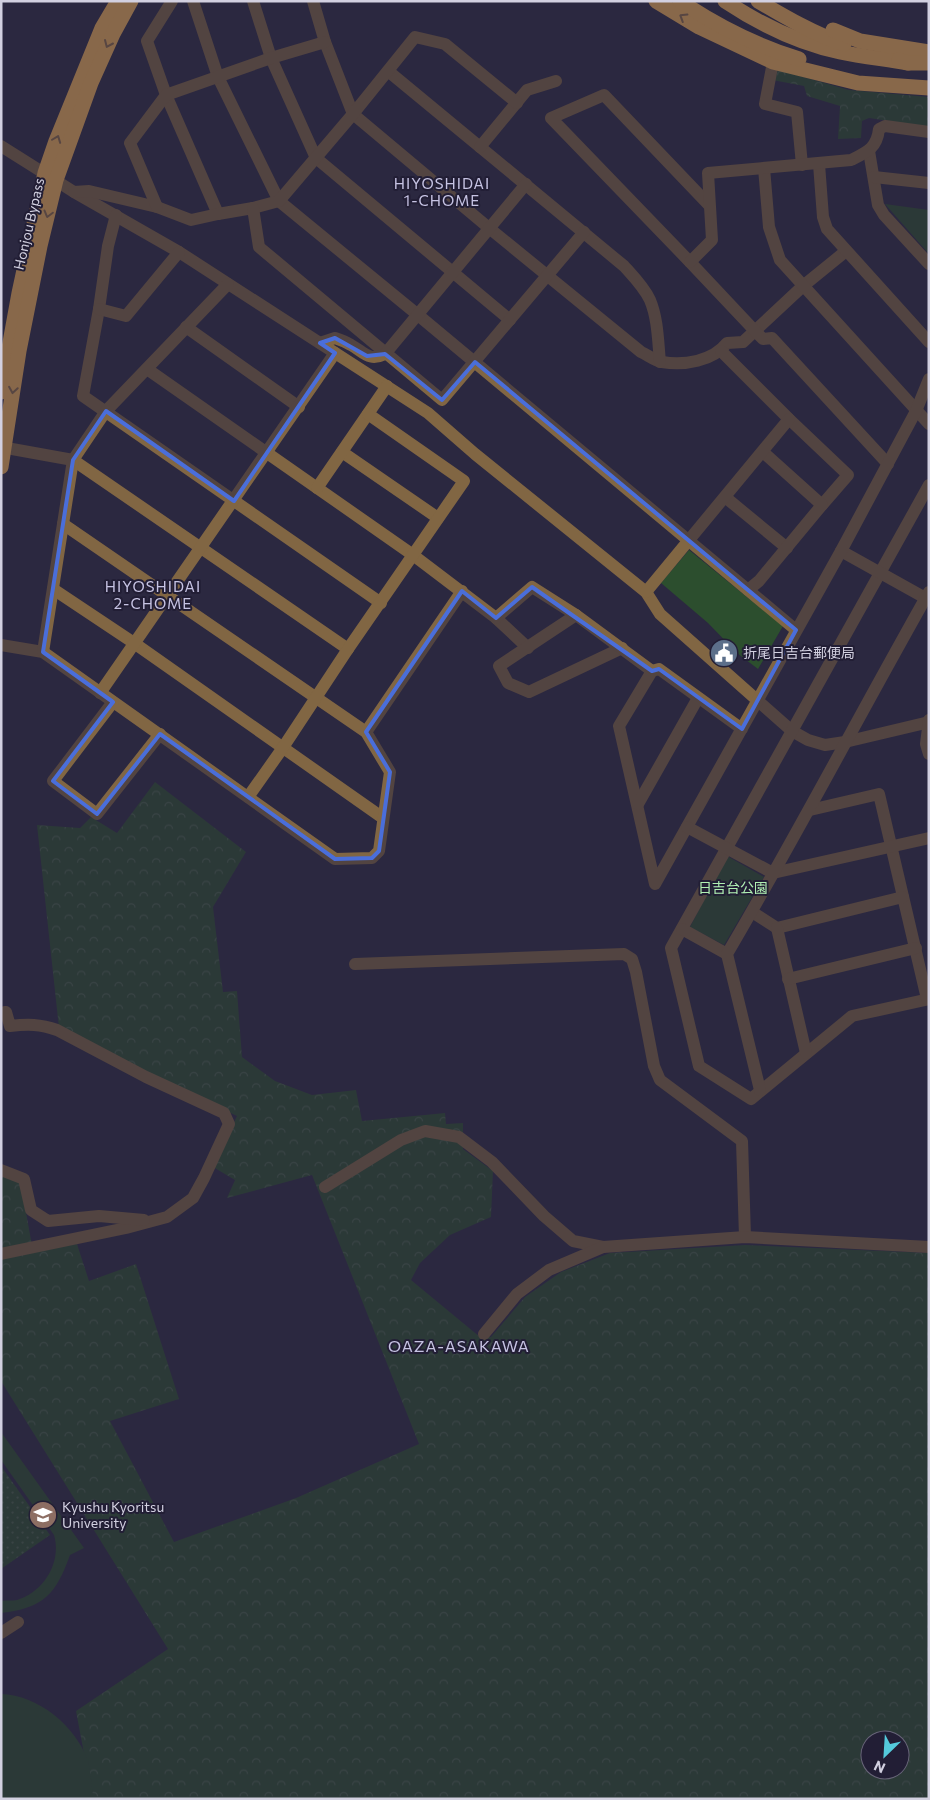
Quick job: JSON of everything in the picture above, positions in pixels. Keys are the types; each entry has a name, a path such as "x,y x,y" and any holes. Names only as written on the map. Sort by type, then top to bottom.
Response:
{"highway":[{"name":"Honjou Bypass","path":"1,467 19,351 38,255 56,141 102,28 118,1"},
{"name":"Honjou Bypass","path":"1,392 19,293 50,177 113,34 131,1"},
{"path":"656,1 699,27 774,62 858,83 929,88"},
{"path":"680,1 707,18 770,50 798,59 860,74 929,78"},
{"path":"725,1 765,25 810,44 840,52 908,63 929,63"},
{"path":"740,1 775,24 808,28 867,43 929,52"},
{"path":"758,1 831,40 908,63"},
{"path":"771,1 798,17 867,43"}],"street":[{"path":"172,1 147,41 166,95 218,214"},
{"path":"193,1 218,77 279,201 796,630"},
{"path":"253,1 271,58 316,158 510,320"},
{"path":"313,1 325,42 353,114 641,352 660,362 679,364 689,362 721,351 727,343 743,342 803,286 846,251"},
{"path":"74,192 89,191 157,207 191,220 279,201 415,37 444,44 517,102"},
{"path":"157,207 130,143 166,95 271,58 325,42"},
{"path":"867,43 929,46"},
{"path":"774,62 765,104 797,112 802,165"},
{"path":"388,71 584,232 624,266 639,282 650,300 658,334 660,362"},
{"path":"480,147 528,90 556,81"},
{"path":"709,205 604,95 551,118 754,331 763,339 772,338 888,464"},
{"path":"690,262 712,240 708,173 852,160 869,151 878,140 879,129 885,126 929,132"},
{"path":"1,146 74,192 179,252 428,413 475,454 646,592 660,614 792,731 808,740 824,745 845,742 928,722 926,744 929,754"},
{"path":"869,151 878,205 929,264"},
{"path":"819,164 823,217 827,229 929,342"},
{"path":"764,168 769,227 780,260 929,424"},
{"path":"874,177 929,184"},
{"path":"320,343 335,338 351,344 367,356 378,357 385,354 526,184"},
{"path":"253,208 259,247 442,400 584,232"},
{"path":"116,215 108,246 83,396 381,603"},
{"path":"99,309 126,316 179,252"},
{"path":"43,652 73,460 106,412 228,284"},
{"path":"186,327 299,406"},
{"path":"721,351 848,475 759,581 748,590"},
{"path":"100,693 336,353"},
{"path":"147,369 413,555 496,618 528,648"},
{"path":"742,729 659,669 652,671 619,726 655,884 742,729 796,630 841,551 916,411 929,379"},
{"path":"317,488 387,386"},
{"path":"248,796 464,481 368,414"},
{"path":"646,592 789,419"},
{"path":"3,447 73,460 348,649"},
{"path":"342,452 438,518"},
{"path":"763,452 822,505"},
{"path":"810,810 879,794 928,999 852,1016 751,1099 699,1066 670,948 929,485"},
{"path":"725,497 787,548"},
{"path":"1,646 43,652 335,859 372,858 379,851 390,772 366,732 63,524"},
{"path":"760,1090 727,954 810,810 845,742 928,597 841,551"},
{"path":"496,618 532,587 576,615 652,671"},
{"path":"53,589 383,818"},
{"path":"366,732 462,591"},
{"path":"576,615 499,666 508,683 529,692 622,648"},
{"path":"638,804 698,698"},
{"path":"113,702 53,781 97,814 160,734"},
{"path":"687,827 773,873 929,838"},
{"path":"777,928 903,897"},
{"path":"752,912 777,928 806,1053"},
{"path":"682,929 727,954"},
{"path":"788,979 916,948"},
{"path":"355,964 624,954 632,959 654,1066 660,1080 742,1141 745,1237"},
{"path":"1,1013 6,1012 10,1026 30,1023 57,1030 146,1077 224,1113 229,1124 193,1198 167,1217 126,1228 1,1254"},
{"path":"325,1187 401,1140 425,1131 459,1137 492,1162 544,1216 573,1241 603,1247 745,1237 929,1246"},
{"path":"1,1170 24,1179 31,1210 48,1221 99,1216 152,1221"},
{"path":"484,1334 516,1294 549,1270 603,1247"},
{"path":"1,1633 18,1622"}],"highlighted area":[{"path":"335,338 367,356 385,354 442,400 475,362 796,630 742,729 659,669 652,671 532,587 496,618 462,591 366,732 390,772 379,851 372,858 335,859 160,734 97,814 53,781 113,702 43,652 73,460 106,411 234,501 335,353 320,343"}],"green space":[{"path":"769,67 849,90 929,97 929,127 869,118 862,121 861,138 838,139 840,106 807,96 804,86 767,79"},
{"path":"885,204 929,210 929,254"},
{"path":"689,550 783,626 758,669 737,653 708,623 661,583"},
{"path":"155,782 246,852 213,907 223,992 237,991 242,1057 275,1081 312,1095 356,1090 362,1121 445,1113 446,1124 463,1123 463,1149 493,1171 491,1217 450,1235 420,1263 411,1280 480,1337 491,1337 525,1297 561,1272 610,1253 745,1245 929,1253 929,1799 90,1799 90,1786 76,1711 168,1649 1,1381 1,1172 20,1179 33,1251 77,1244 89,1281 136,1264 179,1399 110,1421 174,1542 296,1498 419,1444 312,1175 227,1198 235,1180 213,1167 237,1116 148,1074 59,1028 37,825 80,828 91,817 117,833"},
{"name":"日吉台公園","path":"727,856 764,877 724,945 690,927"},
{"path":"1,1432 84,1548 70,1555 59,1580 46,1597 28,1607 1,1613 1,1601 17,1600 27,1596 43,1583 53,1565 56,1545 54,1535 1,1460"},
{"path":"1,1466 50,1535 1,1569"},
{"path":"1,1694 29,1700 42,1706 75,1736 89,1765 93,1795 90,1799 1,1799"}],"place":[{"name":"折尾日吉台郵便局","path":"724,653"},
{"name":"Kyushu Kyoritsu University","path":"43,1515"}],"district":[{"name":"HIYOSHIDAI 1-CHOME","path":"442,192"},
{"name":"HIYOSHIDAI 2-CHOME","path":"153,596"},
{"name":"OAZA-ASAKAWA","path":"459,1346"}]}
